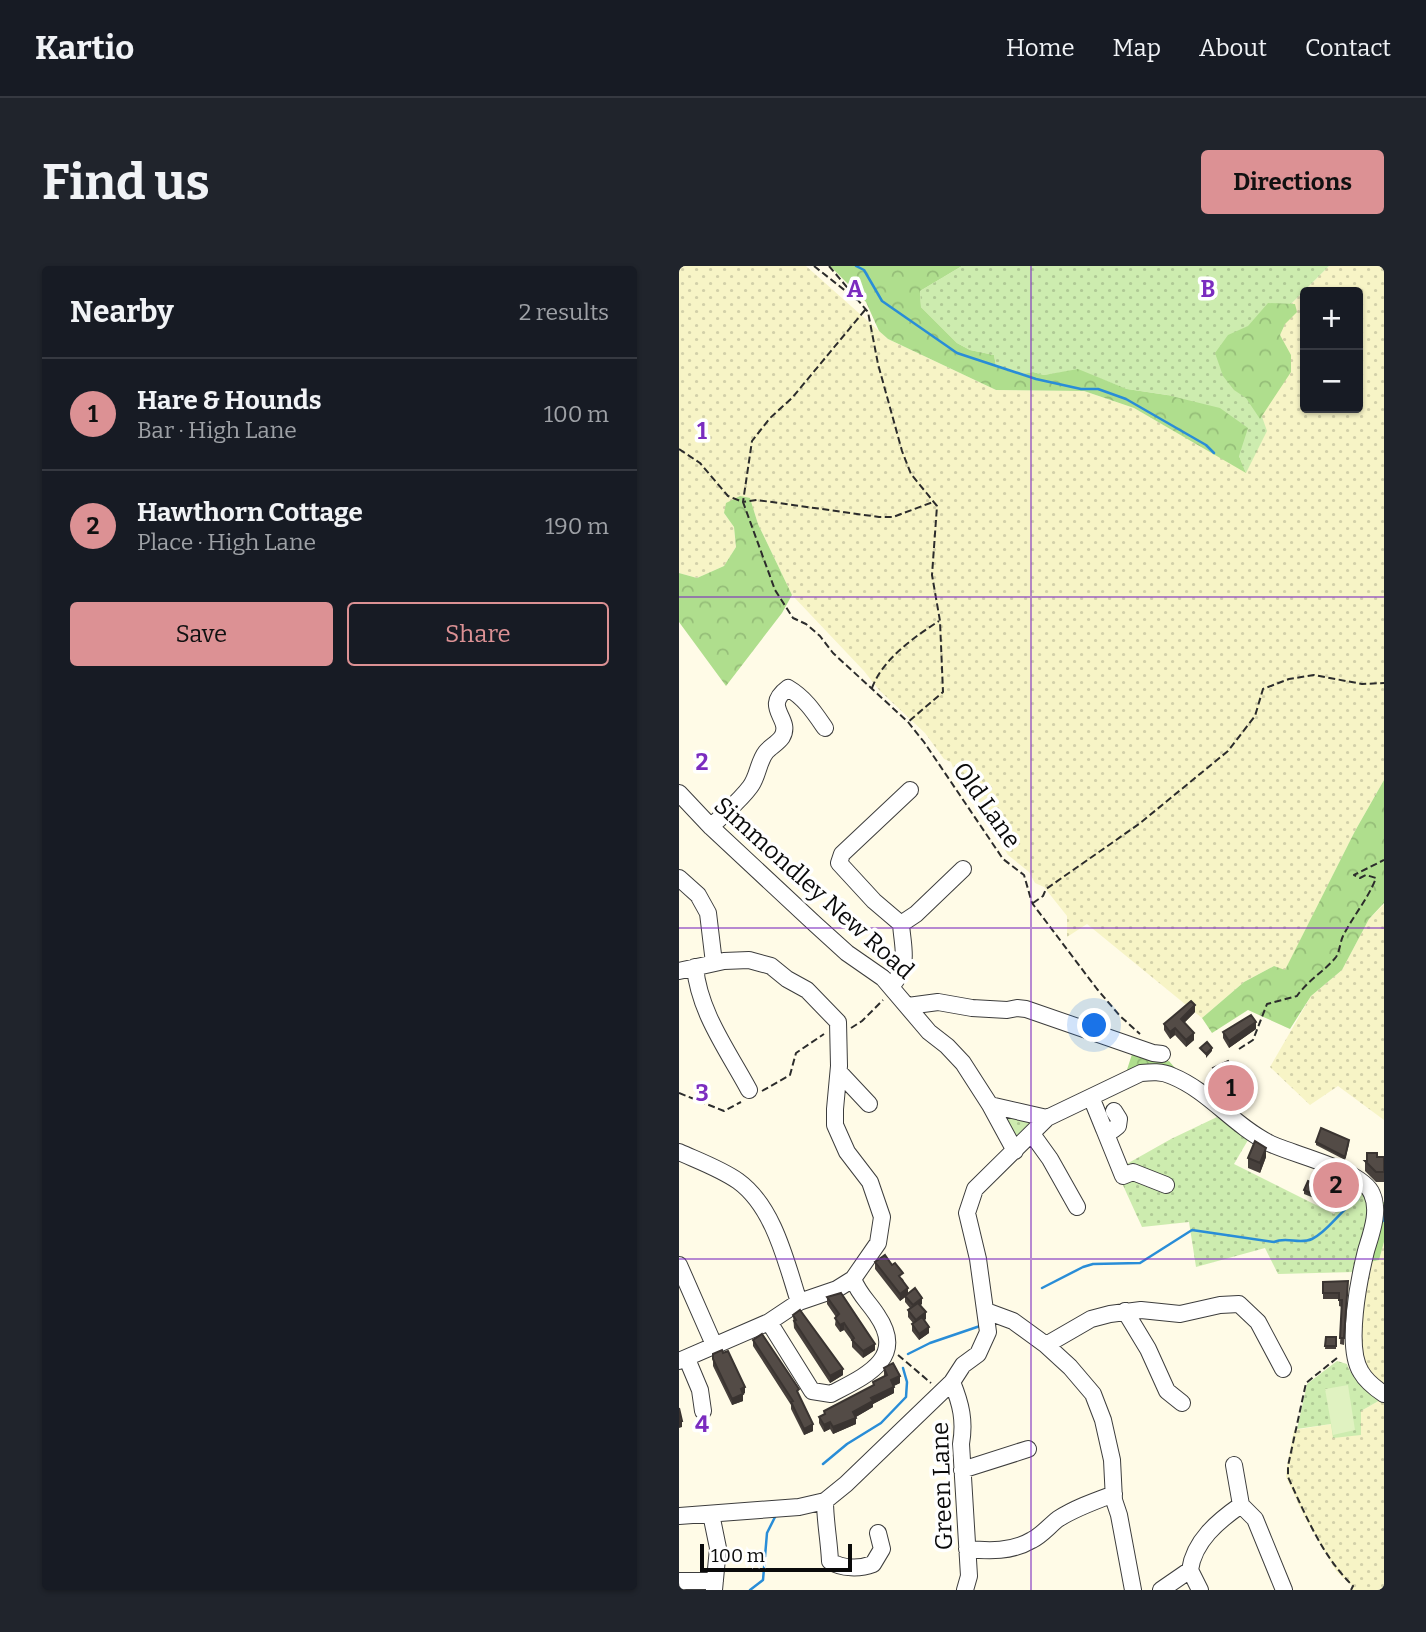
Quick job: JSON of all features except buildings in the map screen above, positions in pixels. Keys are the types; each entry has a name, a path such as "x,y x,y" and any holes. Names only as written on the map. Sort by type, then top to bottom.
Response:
{"street":[{"path":"711,827 750,787 763,755 782,736 784,723 777,712 776,701 786,683 810,705 816,723"},
{"path":"893,989 903,968 905,953 901,924 881,908 839,863 842,854 910,790"},
{"name":"Simmondley New Road","path":"679,793 711,827 831,939 883,978 929,1032 963,1063 1015,1151"},
{"path":"901,924 916,914 963,869"},
{"path":"679,878 698,895 708,913 715,963"},
{"path":"703,1411 700,1390 683,1360 769,1322 799,1302 837,1289 853,1279 878,1243 881,1217 870,1182 847,1152 835,1125 839,1029 807,990 771,966 750,960 687,969 751,1094"},
{"path":"908,1006 938,1002 972,1008 1007,1010 1017,1007 1162,1054"},
{"path":"839,1072 869,1104"},
{"path":"679,1516 799,1507 825,1501 940,1394 963,1365 978,1354 988,1332 978,1259 967,1213 975,1189 1047,1118 1140,1073 1171,1075 1195,1088 1240,1126 1265,1141 1364,1182 1374,1196 1375,1206 1373,1226 1359,1280 1355,1359 1361,1373 1384,1394"},
{"path":"1091,1097 1123,1176 1133,1172 1166,1185"},
{"path":"990,1105 1047,1118"},
{"path":"1104,1129 1113,1130 1118,1126 1119,1119 1114,1111"},
{"path":"1032,1134 1050,1159 1077,1207"},
{"path":"679,1152 738,1181 760,1202 769,1215 799,1302"},
{"path":"679,1265 715,1347"},
{"path":"769,1322 812,1391 831,1394 880,1364 888,1351 888,1333 876,1313 860,1296 853,1279"},
{"path":"1046,1345 1091,1319 1125,1311 1180,1314 1220,1305 1239,1304 1258,1322 1283,1368"},
{"path":"986,1311 1013,1321 1046,1345 1093,1394 1100,1408 1112,1460 1114,1494 1133,1590"},
{"path":"1125,1311 1148,1349 1167,1391 1182,1403"},
{"name":"Green Lane","path":"952,1382 964,1425 961,1444 969,1576 965,1590"},
{"path":"962,1470 1028,1449"},
{"path":"1234,1465 1241,1505 1255,1519 1284,1590"},
{"path":"967,1549 986,1551 1013,1548 1032,1541 1057,1520 1114,1494"},
{"path":"825,1501 825,1526 829,1542 824,1562 856,1567 873,1564 882,1549 878,1533"},
{"path":"1200,1590 1190,1570 1192,1556 1217,1522 1241,1505"},
{"path":"679,1581 714,1586 718,1548 711,1514"},
{"path":"1161,1590 1190,1570"}],"path":[{"path":"814,266 862,305"},
{"path":"829,266 865,309 902,451 911,474 937,506 932,575 940,621 943,692 908,722"},
{"path":"743,502 752,441 770,418 792,398 865,309"},
{"path":"679,449 700,463 728,496 743,502 757,500 893,517 933,502"},
{"name":"Old Lane","path":"743,502 775,590 793,618 813,630 833,653 908,722 963,796 1003,859 1024,875 1033,903 1120,1016 1162,1054"},
{"path":"871,689 876,676 899,652 940,621"},
{"path":"1033,903 1043,896 1046,889 1139,824 1228,751 1255,716 1263,689 1289,679 1314,675 1362,684 1384,683"},
{"path":"1239,1049 1253,1040 1267,1004 1297,996 1305,985 1337,956 1341,940 1359,906 1370,895 1376,878 1366,875 1360,878 1354,875 1384,860"},
{"path":"679,1093 724,1111 790,1075 796,1054 839,1029 862,1021 893,989"},
{"path":"888,1351 903,1358 940,1394"},
{"path":"1338,1358 1306,1383 1288,1477 1322,1546 1353,1586 1351,1590"}],"shaded area":[{"path":"679,266 806,266 888,339 996,390 1084,391 1134,408 1246,472 1286,309 1300,295 1300,413 1363,413 1363,287 1308,287 1329,266 1384,266 1384,780 1355,831 1285,971 1274,966 1244,982 1202,1018 1087,924 1067,937 1067,916 1044,887 1035,883 1029,872 1008,855 954,771 951,762 944,759 925,733 879,690 792,595 758,524 750,498 724,513 734,527 736,547 724,566 697,578 679,573"},
{"path":"1384,904 1384,1120 1338,1086 1310,1105 1270,1067 1311,996 1342,970 1369,919"},
{"path":"1384,1242 1384,1388 1361,1360 1360,1321 1370,1262 1379,1260"},
{"path":"1382,1399 1384,1590 1350,1590 1352,1586 1336,1571 1304,1516 1286,1477 1287,1466 1294,1430 1331,1424 1360,1435 1361,1411"}],"green space":[{"path":"830,266 962,266 920,291 921,307 957,343 970,350 994,355 996,366 1023,374 1033,372 1044,375 1078,369 1127,389 1167,395 1220,408 1248,428 1239,456 1246,473 1134,408 1084,391 996,390 888,339 879,331 866,302"},
{"path":"962,266 1329,266 1308,287 1300,287 1300,295 1286,309 1260,411 1267,431 1246,473 1239,456 1167,395 1127,389 1078,370 1044,375 1033,372 1023,374 996,366 994,355 970,350 957,343 921,307 920,291"},
{"path":"1268,303 1295,304 1297,312 1285,324 1280,335 1291,355 1291,372 1260,419 1246,398 1234,390 1223,376 1215,353 1228,335 1248,326"},
{"path":"740,496 750,498 758,524 792,595 782,613 726,686 679,622 679,573 697,578 724,566 736,547 734,527 724,513 726,503"},
{"path":"1384,780 1384,903 1369,919 1342,970 1311,996 1290,1029 1248,1010 1212,1033 1202,1018 1244,982 1274,966 1285,970 1355,831"},
{"path":"1133,1051 1163,1062 1169,1061 1181,1075 1125,1076"},
{"path":"1003,1115 1034,1121 1018,1139 1013,1137"},
{"path":"1217,1117 1248,1140 1234,1164 1334,1214 1350,1194 1364,1190 1371,1209 1355,1272 1278,1274 1265,1248 1196,1267 1189,1222 1142,1227 1116,1170"},
{"path":"1382,1202 1384,1242 1379,1260 1370,1262"},
{"path":"1337,1361 1347,1364 1357,1379 1382,1399 1361,1411 1361,1435 1333,1438 1331,1424 1297,1429 1307,1384"},
{"path":"1348,1385 1355,1430 1333,1435 1325,1389"}],"waterway":[{"path":"856,266 864,270 882,301 957,353 1036,379 1081,389 1098,389 1126,399 1206,445 1214,453"},
{"path":"1042,1288 1093,1264 1140,1263 1192,1230 1274,1242 1307,1241 1324,1231 1358,1199"},
{"path":"1383,1211 1384,1221"},
{"path":"908,1354 930,1343 980,1326"},
{"path":"823,1464 847,1444 881,1423 906,1397 907,1382 903,1368"},
{"path":"750,1590 763,1580 767,1533 776,1515"}],"place":[{"name":"Hare & Hounds","path":"1231,1088"},
{"name":"Hawthorn Cottage","path":"1336,1185"}]}
